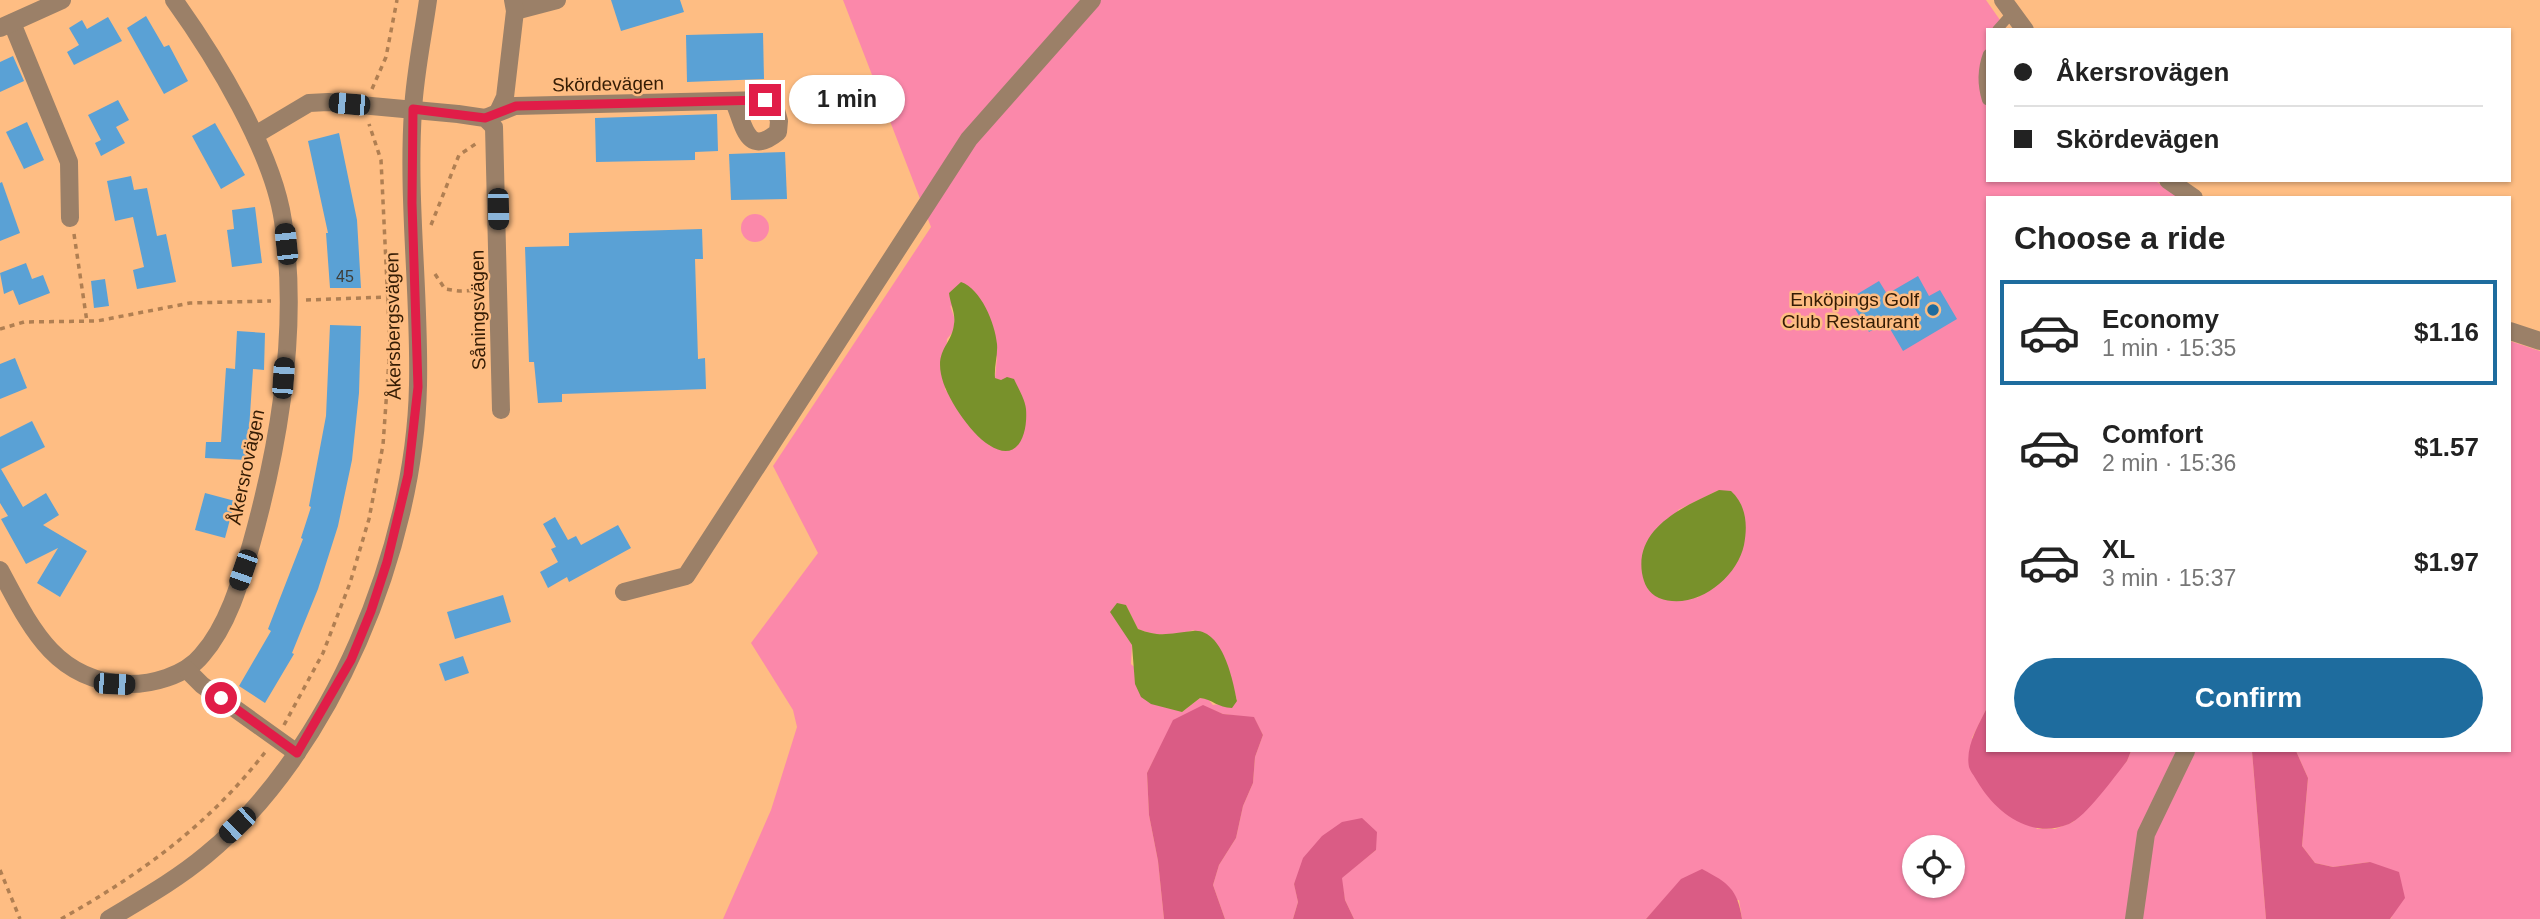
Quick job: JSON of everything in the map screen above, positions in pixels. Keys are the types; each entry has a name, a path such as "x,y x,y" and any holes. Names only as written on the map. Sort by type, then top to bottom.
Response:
{"street":[{"path":"62,0 6,25 69,162 70,218"},
{"name":"Åkersrovägen","path":"0,570 49,651 71,669 92,680 139,685 186,669 201,657 216,636 239,582 257,521 282,401 288,300 283,220 270,171 255,135 194,29 174,0"},
{"name":"Åkersbergsvägen","path":"109,919 171,882 207,854 263,797 297,753 351,660 371,611 387,562 408,475 418,387 412,203 413,109 428,0"},
{"path":"255,135 309,103 491,115 505,97 514,6 557,0"},
{"path":"624,592 686,576 969,138 1092,0"},
{"path":"2008,7 2024,28"},
{"name":"Skördevägen","path":"491,115 516,106 734,102"},
{"name":"Såningsvägen","path":"491,115 496,138 501,410"},
{"path":"2171,182 2191,196"},
{"path":"2511,331 2540,341"},
{"path":"186,669 202,685 297,753"},
{"path":"2134,919 2146,834 2186,752"}],"lane":[{"path":"1998,28 2008,7"},
{"path":"1986,59 1983,67 1983,89 1986,97"}],"path":[{"path":"61,919 152,864 199,826 243,782 276,738 323,653 350,583 369,519 383,445 390,346 382,160 369,129 370,106 377,75 386,57 397,0"},
{"path":"430,231 459,155 470,146 496,138"},
{"path":"70,218 87,322"},
{"path":"433,271 446,289 499,289"},
{"path":"0,329 24,322 87,322 190,303 388,297"},
{"path":"0,870 20,919"}],"shaded area":[{"path":"843,0 1986,0 2006,28 1986,28 1986,182 2157,182 2178,196 1986,196 1986,710 1972,738 2037,829 2055,829 2073,822 2127,761 2131,752 2252,752 2266,919 1742,919 1739,900 1661,903 1646,919 1354,919 1345,900 1341,878 1376,850 1294,883 1298,902 1293,919 1225,919 1213,885 1219,865 1236,838 1243,806 1253,783 1255,757 1263,735 1254,718 1223,714 1203,706 1183,717 1166,736 1147,773 1149,815 1158,861 1164,919 723,919 771,810 797,727 793,710 751,643 818,553 773,466 931,227","holes":["950,305 997,357 995,378 1012,387 1021,397 1024,430 990,446 976,433 945,389 947,339 953,332 955,320","1719,490 1723,580 1697,598 1678,510","1126,605 1138,629 1166,635 1194,630 1225,658 1237,701 1213,705 1208,699 1200,698 1182,712 1131,664 1132,645 1125,631"]},
{"path":"755,214 765,218 769,228 765,238 755,242 745,238 741,228 745,218"},
{"path":"961,282 981,299 990,317 997,344 995,378 1014,379 1023,397 1025,428 1019,444 1014,449 999,450 974,432 953,403 943,383 940,365 942,352 953,331 954,320 949,293"},
{"path":"2511,341 2540,351 2540,919 2390,919 2392,917 2370,862 2333,867 2315,863 2302,846 2308,778 2296,752 2511,752"},
{"path":"1719,490 1731,491 1740,502 1745,515 1744,545 1733,570 1712,590 1699,596 1672,601 1655,596 1647,588 1642,573 1642,557 1646,543 1665,520"},
{"path":"1117,603 1126,605 1138,629 1146,632 1172,634 1193,631 1203,632 1212,638 1219,646 1233,680 1237,701 1232,708 1200,698 1182,712 1151,704 1141,697 1135,684 1132,645 1110,612"},
{"path":"1203,705 1223,714 1254,717 1263,735 1255,757 1253,783 1243,806 1236,838 1219,865 1213,885 1225,919 1164,919 1158,861 1149,815 1147,773 1173,720"},
{"path":"1986,710 1986,752 2131,752 2108,786 2076,820 2055,828 2041,829 2028,826 2004,813 1985,793 1971,772 1969,751"},
{"path":"2252,752 2296,752 2308,778 2302,846 2315,863 2333,867 2370,862 2399,872 2405,898 2390,919 2266,919"},
{"path":"1362,818 1377,832 1376,850 1342,878 1345,900 1354,919 1293,919 1298,902 1294,884 1303,858 1322,836 1342,822"},
{"path":"1702,869 1719,878 1734,893 1742,919 1646,919 1681,879"}],"building":[{"path":"611,0 680,0 684,12 621,31"},
{"path":"146,16 164,47 169,45 188,81 164,94 127,28"},
{"path":"108,17 122,41 74,65 67,52 79,45 69,28 82,20 87,29"},
{"path":"763,33 764,79 687,82 686,35"},
{"path":"13,56 24,81 0,92 0,62"},
{"path":"118,100 129,120 116,127 125,143 101,156 95,143 101,140 88,115"},
{"path":"717,114 718,151 695,152 695,160 596,162 595,118"},
{"path":"27,122 44,160 24,169 6,132"},
{"path":"215,123 245,175 221,189 192,136"},
{"path":"339,133 357,220 361,288 330,288 328,233 308,141"},
{"path":"785,152 787,199 731,200 729,154"},
{"path":"131,176 134,190 147,188 157,236 166,234 176,282 137,289 133,270 144,267 133,217 115,221 107,181"},
{"path":"2,182 20,233 0,241 0,183"},
{"path":"255,207 262,263 232,267 227,230 234,229 232,210"},
{"path":"702,229 703,259 695,259 698,359 705,358 706,389 562,394 562,402 538,403 534,362 529,362 525,247 569,246 569,233"},
{"path":"26,263 32,279 43,275 50,293 19,305 13,290 4,294 0,273"},
{"path":"1918,276 1929,296 1940,290 1957,319 1903,351 1886,322 1869,332 1849,299 1879,281 1887,294"},
{"path":"105,279 109,306 94,308 91,281"},
{"path":"330,325 361,326 359,393 352,460 338,526 318,589 292,653 294,654 265,703 239,686 271,631 268,629 303,539 301,538 311,507 309,506 326,416"},
{"path":"237,331 265,333 264,370 253,369 247,460 205,458 206,442 221,442 226,368 235,369"},
{"path":"15,358 27,388 0,399 0,364"},
{"path":"32,421 45,447 1,469 23,507 46,493 59,515 43,525 87,551 60,597 37,583 58,548 26,564 1,519 8,516 0,503 0,437"},
{"path":"205,493 235,501 225,538 195,530"},
{"path":"555,517 568,540 576,536 581,545 618,525 631,548 569,582 567,577 548,588 540,572 558,562 551,549 556,547 543,524"},
{"path":"503,595 511,622 455,639 447,612"},
{"path":"463,656 469,673 445,681 439,664"}],"place":[{"name":"Enköpings Golf Club Restaurant","path":"1933,310"}],"route":[{"path":"221,698 297,753 351,660 387,562 408,475 418,387 412,203 413,109 485,118 516,106 765,100"}]}
